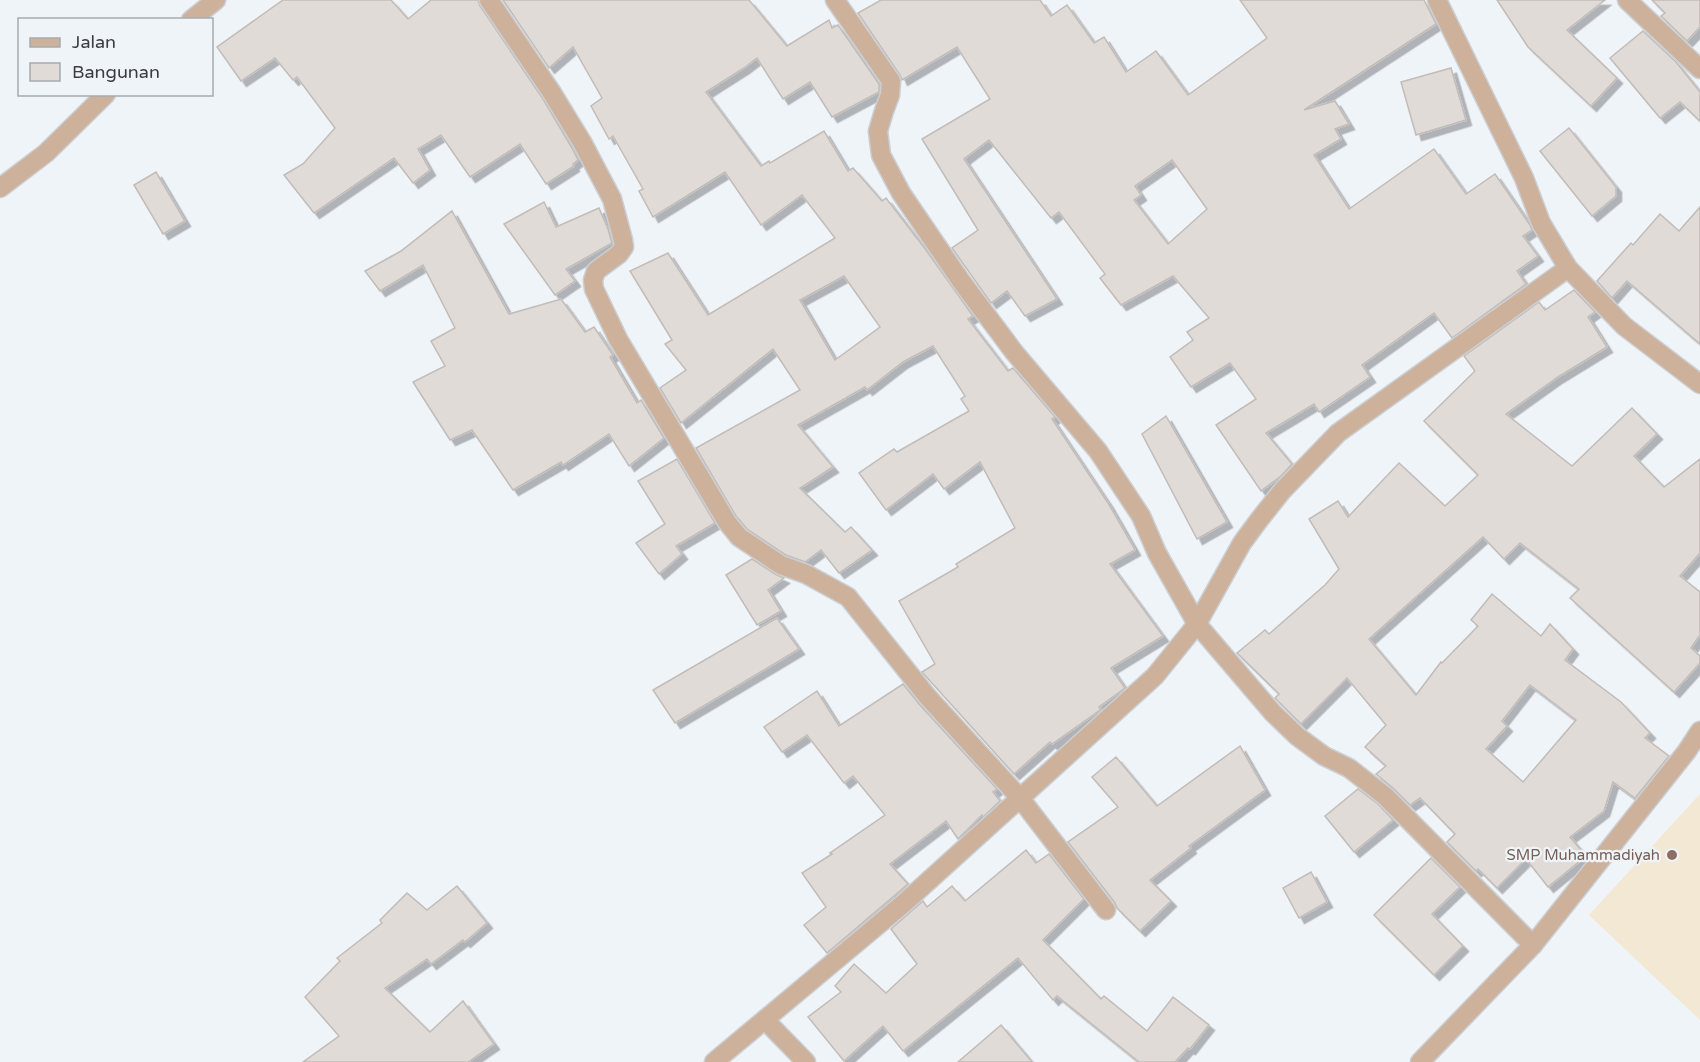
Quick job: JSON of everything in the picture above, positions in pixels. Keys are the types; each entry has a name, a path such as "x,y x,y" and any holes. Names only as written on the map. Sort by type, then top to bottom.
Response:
{"street":[{"path":"194,18 216,0"},
{"path":"489,0 552,93 582,142 612,200 624,247 619,254 596,271 593,280 594,289 618,339 728,522 739,537 781,566 806,574 848,597 927,696 1020,798 1106,910"},
{"path":"834,0 891,81 890,94 878,131 880,155 901,193 961,280 1014,351 1098,451 1141,516 1157,553 1197,624 1273,713 1297,736 1324,756 1349,768 1385,796 1533,945"},
{"path":"1437,0 1524,178 1541,223 1568,268 1624,326 1700,384"},
{"path":"1627,0 1700,69"},
{"path":"0,188 46,153 104,96"},
{"path":"714,1062 903,904 1155,676 1197,624 1218,583 1253,527 1282,491 1338,433 1568,268"},
{"path":"1420,1062 1533,945 1687,751 1700,731"},
{"path":"765,1020 806,1062"}],"shaded area":[{"name":"SMP Muhammadiyah","path":"1700,794 1700,1020 1589,915"}],"building":[{"path":"283,0 391,0 408,19 431,0 478,0 543,99 578,160 573,164 574,166 546,184 520,144 470,177 441,135 418,149 430,170 413,183 394,158 314,213 284,175 303,164 335,128 297,77 293,80 275,58 241,81 217,47"},
{"path":"503,0 749,0 787,46 829,20 832,28 838,25 879,84 879,92 832,117 810,82 783,99 757,58 706,92 761,166 824,131 848,171 853,168 882,201 886,198 926,250 973,316 968,319 1008,371 1013,368 1055,417 1052,419 1108,503 1135,550 1110,564 1163,636 1111,668 1125,688 1099,707 1101,710 1052,744 1050,742 1014,774 922,672 935,664 899,601 958,567 956,564 1015,528 980,462 944,489 933,474 886,510 859,473 894,449 897,452 969,411 961,399 965,396 933,346 903,362 867,390 865,387 798,425 833,467 800,488 845,532 851,527 872,550 839,573 821,550 805,562 786,555 747,529 736,516 696,448 800,390 773,349 681,423 660,388 686,370 665,344 672,340 630,271 668,253 708,315 835,238 802,195 761,225 725,172 653,217 639,191 643,189 613,136 609,139 591,106 602,98 573,47 549,68","holes":["844,276 880,327 835,360 800,300"]},
{"path":"881,0 1040,0 1051,16 1067,5 1094,43 1104,37 1126,72 1156,51 1188,95 1267,38 1240,0 1424,0 1436,24 1304,110 1335,101 1349,124 1335,129 1341,139 1314,155 1349,209 1434,149 1466,194 1495,174 1530,225 1532,230 1523,236 1538,256 1517,271 1526,284 1452,338 1434,313 1362,365 1370,377 1319,412 1314,404 1266,433 1292,464 1281,476 1261,491 1216,425 1256,399 1230,363 1191,387 1170,357 1193,340 1187,332 1209,318 1173,276 1121,305 1100,278 1105,274 1059,212 1051,218 989,140 964,159 1057,299 1025,316 1007,291 991,303 952,248 978,230 922,139 990,99 957,47 902,80 858,13","holes":["1172,160 1207,209 1168,244 1134,200 1141,195 1135,186"]},
{"path":"1497,0 1605,0 1567,30 1617,78 1591,106 1528,47"},
{"path":"1652,0 1700,0 1700,27 1687,41 1661,16 1665,13"},
{"path":"1643,31 1676,62 1700,92 1700,121 1680,102 1660,118 1610,58"},
{"path":"1451,68 1466,120 1416,135 1401,82"},
{"path":"1569,128 1616,187 1616,196 1592,216 1540,151"},
{"path":"156,172 185,221 163,234 134,185"},
{"path":"544,202 556,227 599,208 612,243 566,269 575,281 555,295 504,224"},
{"path":"1700,207 1700,344 1627,281 1612,298 1597,281 1660,214 1679,231"},
{"path":"452,211 509,314 561,299 585,332 594,327 613,355 610,357 637,403 641,400 664,438 629,466 609,434 563,465 561,462 513,490 472,430 450,440 413,382 445,366 431,341 455,328 423,265 380,291 365,271 401,251"},
{"path":"1574,290 1595,312 1588,317 1607,347 1558,377 1506,414 1572,466 1632,408 1657,434 1634,456 1664,487 1700,459 1700,553 1680,576 1700,592 1700,635 1691,648 1700,656 1700,663 1674,692 1570,598 1579,589 1520,543 1504,559 1483,537 1369,639 1416,695 1441,662 1478,626 1471,620 1492,594 1541,636 1550,624 1573,649 1565,660 1621,702 1650,733 1645,738 1669,756 1635,798 1613,782 1604,811 1570,837 1586,856 1548,887 1526,859 1497,888 1447,842 1455,834 1420,798 1410,805 1376,774 1386,766 1365,747 1386,725 1347,678 1301,724 1275,698 1279,694 1237,653 1265,630 1269,634 1325,585 1339,569 1309,519 1338,501 1348,517 1399,463 1445,506 1478,475 1424,421 1475,371 1464,356 1539,302 1545,310","holes":["1530,685 1576,720 1523,782 1486,749 1507,726 1502,721"]},
{"path":"1166,416 1227,522 1197,539 1142,434"},
{"path":"677,459 715,523 676,546 682,554 659,574 636,543 665,524 638,481"},
{"path":"752,559 784,578 768,590 781,611 757,625 726,575"},
{"path":"777,618 799,649 675,723 653,690"},
{"path":"903,684 997,789 993,792 1000,801 958,839 946,821 890,864 908,884 827,953 804,925 826,907 802,873 885,815 853,776 844,783 807,735 782,752 764,727 817,691 839,726"},
{"path":"1240,746 1265,790 1189,846 1191,848 1150,880 1171,901 1140,931 1117,908 1068,842 1118,807 1092,777 1116,757 1157,806"},
{"path":"1358,789 1378,804 1393,820 1354,852 1325,816"},
{"path":"1026,850 1036,863 1049,854 1084,899 1043,940 1101,999 1104,996 1147,1031 1173,997 1209,1025 1190,1049 1188,1048 1175,1062 1139,1062 1057,996 1053,1000 1018,958 903,1051 883,1026 844,1061 808,1017 841,992 835,986 854,964 886,993 917,964 891,929 923,901 927,907 952,886 965,901"},
{"path":"1431,858 1460,887 1432,914 1463,946 1434,975 1374,915"},
{"path":"1311,872 1327,902 1299,918 1283,888"},
{"path":"457,886 487,923 465,942 463,940 431,964 427,959 385,988 430,1032 463,1001 494,1044 468,1062 303,1062 339,1036 305,997 340,961 337,958 382,923 380,920 407,893 427,910"},
{"path":"1001,1025 1032,1062 958,1062"}],"place":[{"name":"SMP Muhammadiyah","path":"1672,855"}]}
